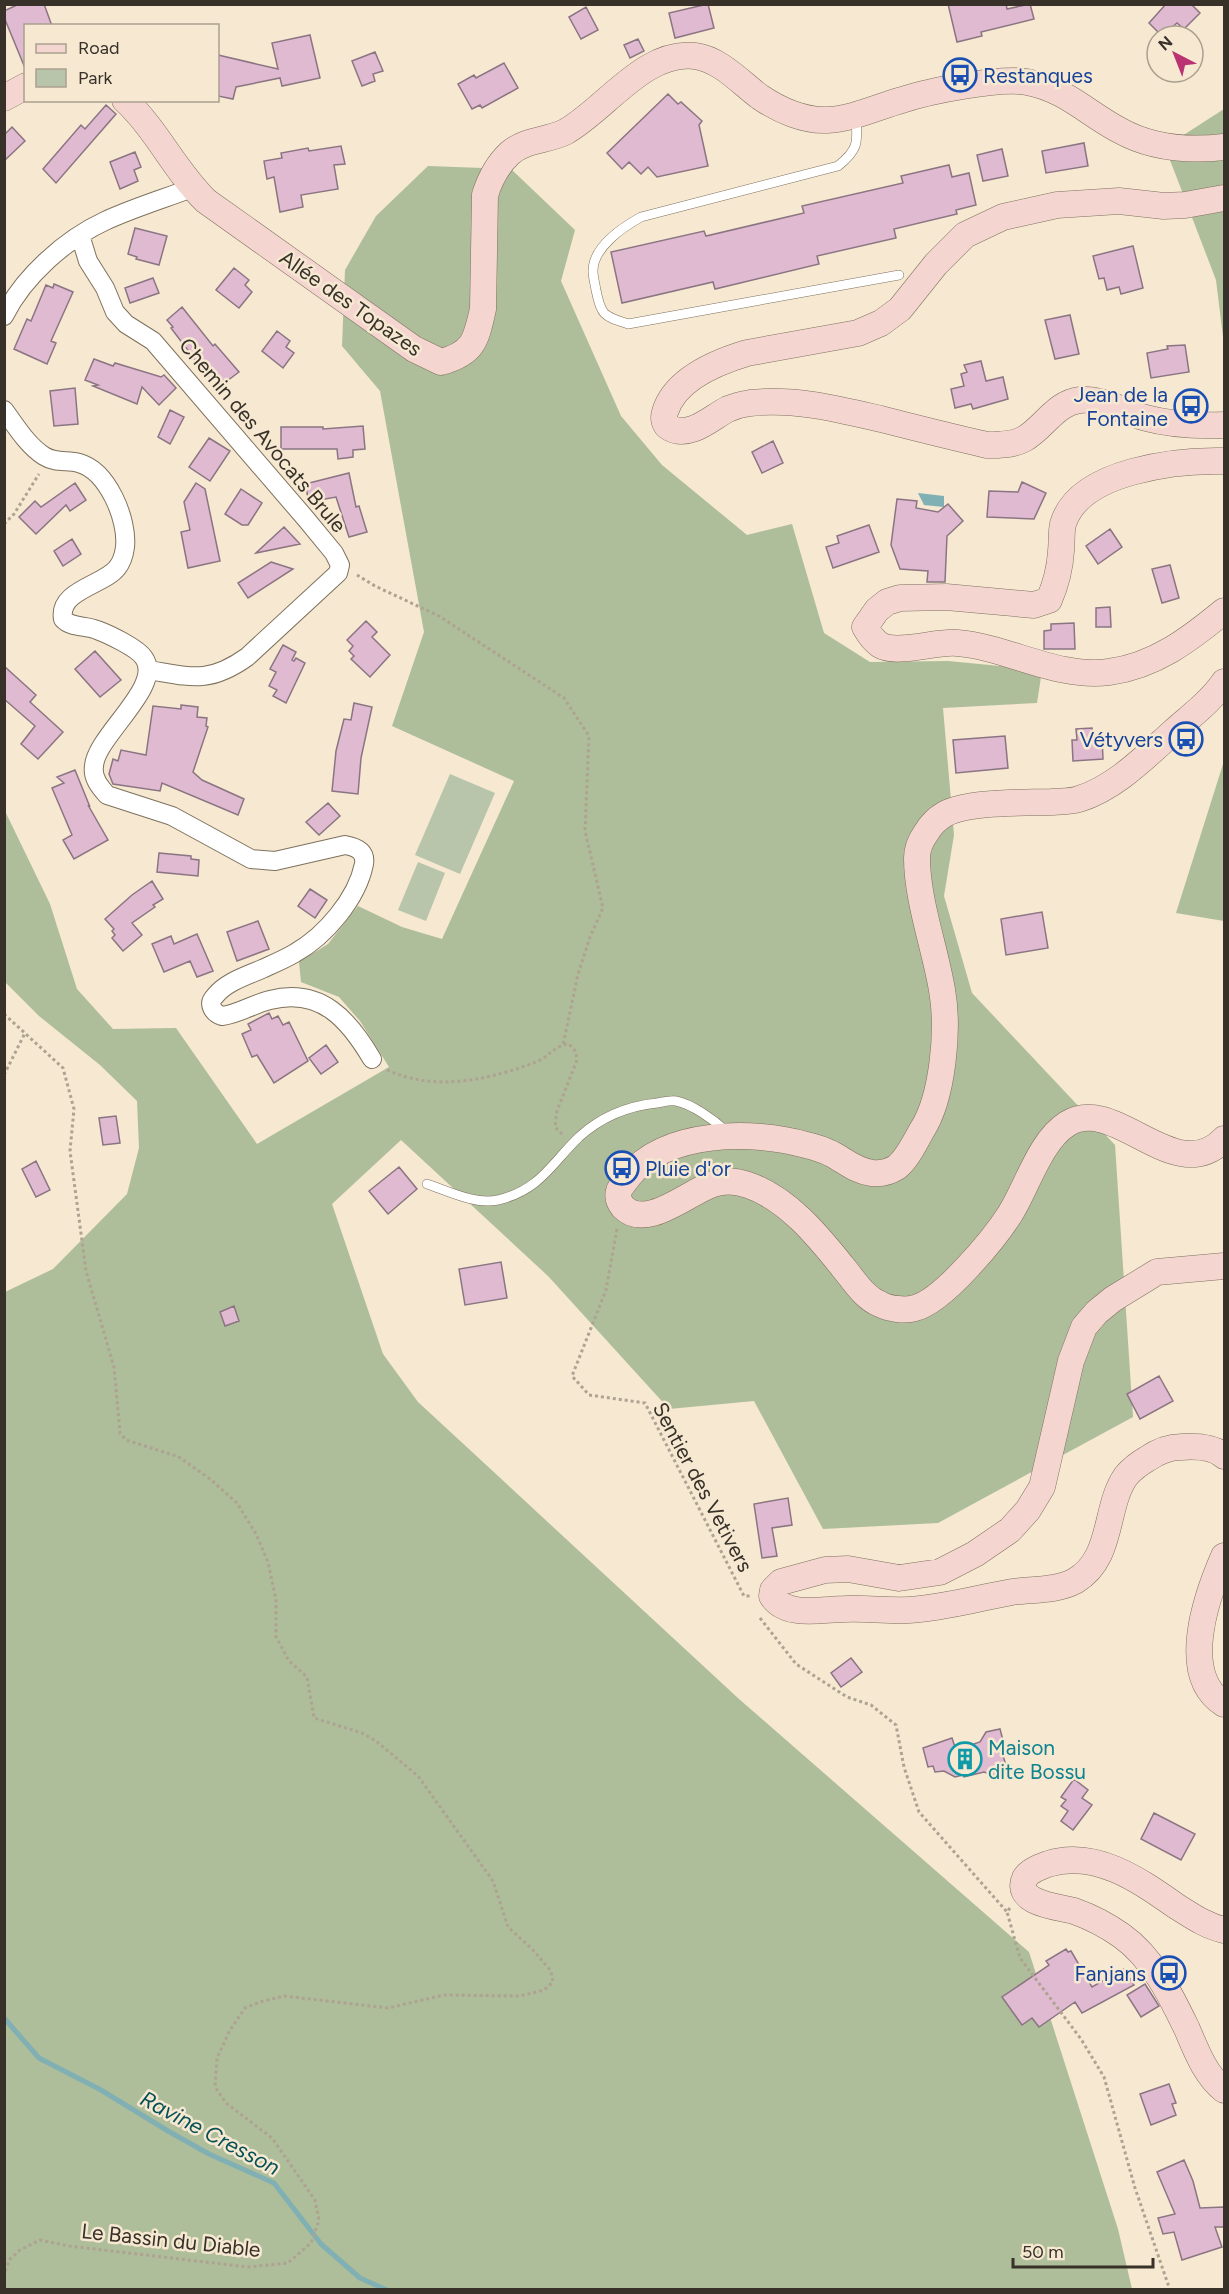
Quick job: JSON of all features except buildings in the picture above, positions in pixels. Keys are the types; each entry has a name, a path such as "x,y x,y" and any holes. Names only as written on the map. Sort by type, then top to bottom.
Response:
{"main road":[{"name":"Allée des Topazes","path":"127,102 147,124 192,188 224,215 414,349 441,362 458,358 466,351 473,342 479,327 483,309 485,195 498,166 526,143 561,134 577,124 644,69 678,57 696,56 721,67 761,98 808,119 827,120 856,115 903,99 942,90 1011,81 1026,82 1073,99 1119,130 1143,141 1168,147 1195,149 1224,147"},
{"path":"4,98 24,87"},
{"path":"1224,198 1185,205 1164,206 1119,201 1057,206 1003,217 965,235 936,264 900,309 881,323 858,333 730,358 678,389 664,417 666,425 672,429 689,430 729,408 749,403 797,403 829,407 987,445 1008,444 1023,440 1065,404 1078,400 1095,400 1145,418 1176,424 1224,425"},
{"path":"1224,461 1194,462 1117,476 1082,494 1063,524 1060,562 1055,586 1049,600 1034,605 946,597 900,598 887,602 877,610 866,627 881,645 894,649 956,642 1054,667 1099,673 1129,668 1168,653 1186,642 1224,611"},
{"path":"1224,682 1194,714 1131,769 1104,787 1077,800 966,807 945,814 930,827 922,839 917,854 923,900 944,996 944,1062 938,1094 928,1122 900,1164 892,1170 878,1174 866,1172 829,1152 803,1144 776,1139 714,1137 676,1144 653,1155 636,1168 619,1190 618,1199 621,1206 630,1212 640,1214 664,1210 716,1182 735,1181 753,1187 777,1200 822,1241 860,1288 877,1304 896,1309 915,1308 936,1297 973,1262 1009,1215 1042,1153 1056,1134 1070,1121 1089,1117 1106,1120 1166,1150 1208,1152 1224,1139"},
{"path":"760,1605 781,1582 825,1570 848,1569 899,1578 940,1572 975,1554 1010,1530 1028,1510 1042,1487 1071,1361 1084,1327 1113,1299 1157,1272 1224,1266"},
{"path":"760,1605 807,1610 844,1608 909,1610 973,1601 1011,1592 1064,1586 1078,1579 1098,1555 1119,1491 1126,1477 1139,1463 1175,1447 1197,1446 1224,1456"},
{"path":"1224,1556 1205,1610 1200,1639 1200,1663 1206,1687 1224,1704"},
{"path":"1224,1930 1213,1928 1198,1920 1150,1888 1112,1867 1083,1861 1060,1860 1031,1872 1026,1876 1023,1884 1025,1892 1032,1900 1074,1911 1101,1923 1124,1938 1161,1978 1200,2059 1224,2090"}],"street":[{"path":"4,316 11,303 32,277 80,236 104,221 192,188"},
{"name":"Chemin des Avocats Brule","path":"80,236 88,261 105,288 115,312 126,324 153,341 334,553 339,569"},
{"path":"4,410 29,444 47,458 80,463 100,475 108,484 124,529 123,557 118,567 73,597 63,609 63,619 69,624 97,629 140,653 146,660 149,670 146,681 98,753 93,766 95,777 107,795 172,816 251,859 275,861 345,845 355,846 362,852 364,861 360,879 333,920 295,953 224,987 212,998 213,1010 222,1016 230,1015 267,1000 282,997 295,997 319,1003 341,1016 357,1034 372,1059"},
{"path":"149,670 191,677 220,673 247,657 339,569"}],"lane":[{"path":"856,115 858,140 852,155 838,166 641,217 622,228 601,248 592,270 600,309 610,318 628,324 899,276"},
{"path":"427,1184 473,1199 496,1201 524,1191 549,1172 580,1137 606,1117 635,1106 675,1101 712,1117 732,1137"}],"path":[{"path":"4,524 33,487 47,458"},
{"path":"339,569 439,616 564,699 589,736 585,831 603,908 590,937 578,974 563,1045"},
{"name":"Le Bassin du Diable","path":"4,1014 63,1068 74,1109 70,1151 86,1270 114,1367 120,1433 126,1440 179,1457 210,1479 237,1503 256,1534 268,1562 276,1600 276,1637 289,1662 307,1677 314,1718 362,1733 376,1741 418,1776 493,1881 508,1927 533,1950 551,1971 553,1982 544,1990 520,1996 444,1995 388,2008 285,1996 245,2008 230,2030 217,2058 215,2087 226,2103 272,2138 315,2200 319,2220 311,2242 288,2264 248,2267 69,2246 40,2240 20,2250 10,2259 4,2274"},
{"path":"4,1074 25,1033"},
{"path":"372,1059 378,1066 405,1078 457,1082 502,1074 540,1060 563,1045 569,1044 576,1052 577,1060 556,1111 555,1127 563,1135 580,1137"},
{"name":"Sentier des Vetivers","path":"621,1206 606,1290 572,1376 589,1395 645,1403 744,1596 760,1605"},
{"path":"744,1596 760,1605 796,1664 847,1697 871,1705 896,1725 904,1767 920,1812 1007,1912 1020,1958 1081,2039 1104,2077 1135,2188 1170,2289"},
{"path":"1007,1912 1025,1892"}],"green space":[{"path":"1224,109 1224,345 1216,280 1165,147"},
{"path":"428,166 511,169 575,230 561,281 621,416 662,465 747,535 792,524 824,633 870,662 948,661 1021,668 1041,677 1037,703 943,708 954,835 944,896 972,993 1115,1145 1133,1417 938,1523 823,1529 754,1401 669,1409 548,1276 401,1140 332,1204 383,1354 418,1402 739,1699 1029,1952 1118,2229 1132,2289 5,2289 5,1292 53,1269 127,1194 139,1148 137,1101 100,1065 39,1016 5,982 4,809 50,904 77,989 113,1029 176,1028 257,1144 389,1067 360,1021 339,997 301,982 299,962 328,944 358,906 402,927 442,939 514,781 392,726 424,632 380,391 342,346 345,270 376,216"},
{"path":"1224,761 1224,921 1176,913"},
{"path":"450,774 495,793 460,874 415,855"},
{"path":"418,862 445,873 426,921 398,910"}],"water":[{"path":"918,493 944,496 944,507 924,505"}],"waterway":[{"name":"Ravine Cresson","path":"4,2018 39,2058 101,2090 209,2154 274,2183 321,2244 360,2278 387,2290"}],"place":[{"name":"Restanques","path":"960,75"},
{"name":"Jean de la Fontaine","path":"1191,406"},
{"name":"Vétyvers","path":"1186,739"},
{"name":"Pluie d'or","path":"622,1168"},
{"name":"Maison dite Bossu","path":"965,1759"},
{"name":"Fanjans","path":"1169,1973"}]}
